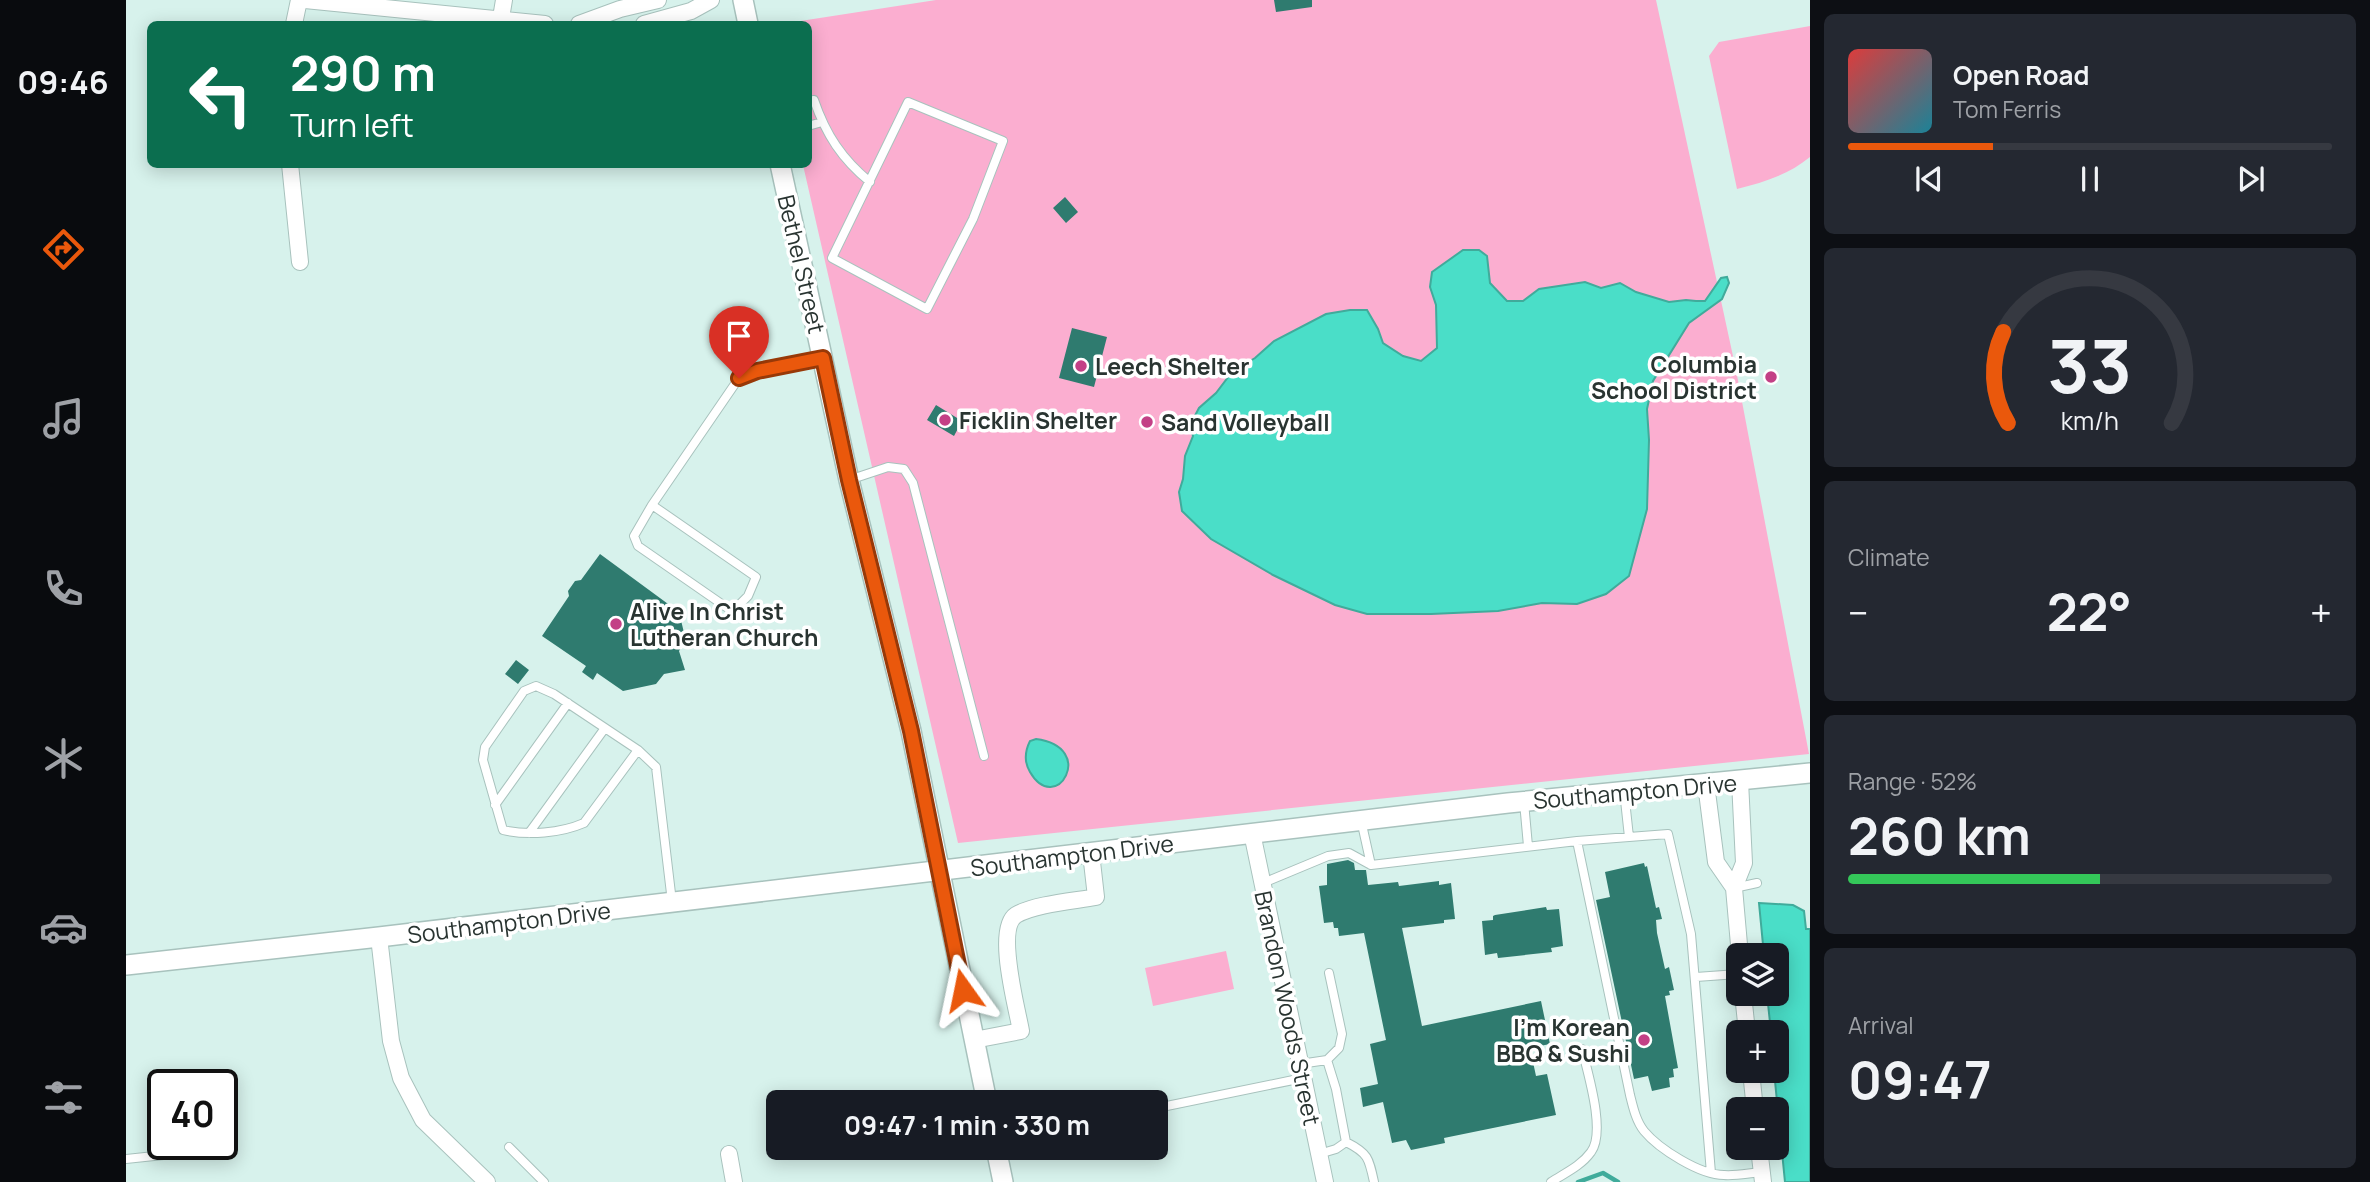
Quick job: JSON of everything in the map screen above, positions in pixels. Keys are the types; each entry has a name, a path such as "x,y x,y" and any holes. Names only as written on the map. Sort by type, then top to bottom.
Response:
{"street":[{"path":"295,21 299,0"},
{"path":"305,0 491,21"},
{"path":"500,21 504,0"},
{"path":"587,21 658,0"},
{"path":"655,21 691,11 711,0"},
{"path":"743,0 747,21"},
{"path":"290,168 300,262"},
{"name":"Bethel Street","path":"781,168 849,480 911,731 984,1090"},
{"name":"Southampton Drive","path":"126,965 1361,820 1810,773"},
{"path":"1739,943 1734,888 1744,863 1740,781"},
{"path":"1706,784 1716,862 1734,888"},
{"name":"Brandon Woods Street","path":"1252,833 1325,1182"},
{"path":"974,1040 1021,1031 1007,950 1006,934 1009,925 1014,916 1031,910 1096,897 1091,853"},
{"path":"379,937 391,1041 401,1078 423,1119 486,1182"},
{"path":"729,1154 734,1182"},
{"path":"998,1160 1003,1182"}],"lane":[{"path":"812,100 821,122 846,162 870,182"},
{"path":"908,102 1003,141 973,219 927,309 832,258 870,182 908,102"},
{"path":"812,125 821,122"},
{"path":"652,505 756,577 748,596 737,607 726,607 638,546 634,536 652,505 739,378 757,371 823,358"},
{"path":"849,480 888,467 904,469 913,483 984,756"},
{"path":"638,750 584,823 572,828 519,834 503,830 482,760 485,747 524,691 537,686 568,703 638,750 656,768 672,902"},
{"path":"495,804 568,703"},
{"path":"529,833 605,728"},
{"path":"1624,792 1629,837"},
{"path":"1524,802 1528,846"},
{"path":"1361,820 1371,865"},
{"path":"1263,883 1328,856 1349,852 1371,865 1528,846 1668,834 1691,934 1711,1173"},
{"path":"1577,841 1635,1115 1643,1130 1688,1164 1722,1176 1762,1177"},
{"path":"1734,888 1757,883"},
{"path":"1168,1105 1302,1071 1328,1060 1339,1048 1342,1034 1329,973"},
{"path":"1696,976 1726,975"},
{"path":"1551,1182 1581,1163 1593,1150 1597,1139 1595,1110 1583,1049"},
{"path":"1328,1060 1346,1142"},
{"path":"1319,1154 1336,1149 1346,1142"},
{"path":"1346,1142 1367,1156 1374,1182"},
{"path":"509,1147 544,1182"},
{"path":"126,1159 147,1157"}],"shaded area":[{"path":"936,0 1656,0 1736,370 1809,754 958,843 804,168 812,168 812,21 800,21"},
{"path":"1810,26 1810,157 1766,181 1737,189 1709,56 1719,42"},
{"path":"1463,250 1479,250 1487,256 1490,283 1507,301 1523,301 1539,289 1585,282 1601,288 1620,283 1636,292 1669,302 1705,301 1721,278 1727,277 1729,283 1722,299 1689,323 1653,381 1647,409 1647,509 1629,576 1606,594 1577,604 1542,603 1498,611 1367,614 1335,605 1273,575 1211,539 1182,511 1179,492 1185,456 1193,436 1190,425 1199,408 1216,393 1232,372 1255,358 1274,341 1326,314 1350,310 1367,310 1383,343 1403,356 1421,361 1437,348 1436,305 1430,287 1432,272"},
{"path":"1036,739 1055,745 1065,754 1068,765 1066,775 1060,783 1051,787 1040,784 1027,764 1026,753 1030,741"},
{"path":"1759,903 1793,905 1804,911 1806,929 1810,929 1810,1182 1785,1182 1783,1160 1789,1160 1789,1097 1777,1097 1775,1083 1789,1083 1789,1020 1770,1020 1768,1006 1789,1006 1789,943 1763,943"},
{"path":"1226,951 1234,989 1153,1006 1145,968"}],"building":[{"path":"1274,0 1312,0 1312,7 1276,12"},
{"path":"1065,197 1078,212 1066,223 1053,208"},
{"name":"Leech Shelter","path":"1072,328 1107,337 1094,387 1059,378"},
{"name":"Ficklin Shelter","path":"936,405 962,421 954,436 927,420"},
{"name":"Alive In Christ Lutheran Church","path":"600,554 679,612 686,641 679,651 685,670 664,674 656,684 623,691 597,673 593,680 582,672 586,666 542,636 569,596 568,591 575,581 581,580"},
{"path":"516,660 529,670 518,684 505,674"},
{"path":"1348,860 1354,863 1355,870 1366,870 1368,885 1398,882 1399,886 1439,881 1439,885 1451,883 1455,919 1444,920 1444,923 1402,928 1422,1026 1541,1001 1550,1044 1530,1048 1536,1076 1547,1074 1556,1115 1444,1138 1445,1143 1411,1150 1406,1140 1392,1143 1383,1102 1363,1107 1360,1088 1378,1084 1370,1044 1386,1040 1364,933 1339,936 1338,928 1334,928 1333,922 1324,923 1319,886 1327,885 1327,864"},
{"path":"1644,863 1645,867 1647,866 1656,908 1659,907 1662,919 1656,920 1657,933 1665,969 1669,967 1674,990 1665,996 1678,1068 1673,1069 1674,1077 1669,1078 1670,1087 1652,1091 1648,1076 1634,1079 1596,900 1610,897 1605,872"},
{"path":"1546,907 1547,910 1559,909 1563,946 1551,948 1552,952 1498,958 1497,953 1485,955 1482,921 1493,920 1495,915"}],"waterway":[{"path":"1578,1182 1603,1173 1618,1182"}],"place":[{"name":"Leech Shelter","path":"1081,366"},
{"name":"Columbia School District","path":"1771,377"},
{"name":"Ficklin Shelter","path":"945,420"},
{"name":"Sand Volleyball","path":"1147,422"},
{"name":"Alive In Christ Lutheran Church","path":"616,624"},
{"name":"I'm Korean BBQ & Sushi","path":"1644,1040"}],"route":[{"path":"739,378 757,371 823,358 849,480 911,731 963,990"}]}
